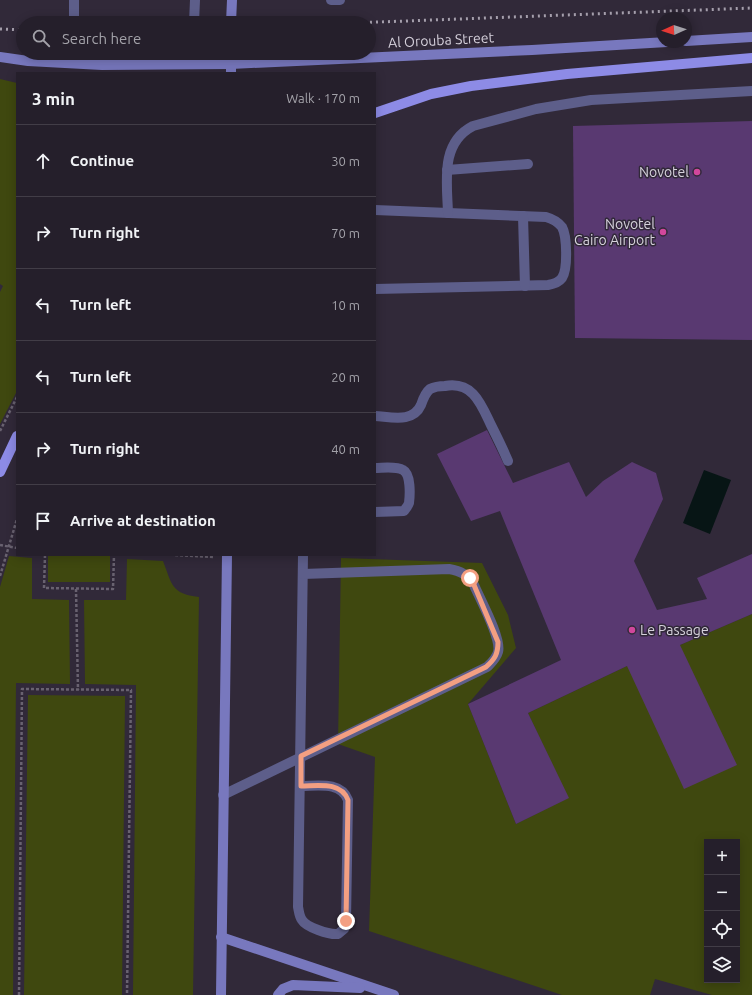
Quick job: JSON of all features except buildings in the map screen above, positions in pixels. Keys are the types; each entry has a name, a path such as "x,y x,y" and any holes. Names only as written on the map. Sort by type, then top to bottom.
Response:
{"main road":[{"path":"232,0 232,16"},
{"path":"692,41 752,37"},
{"name":"Al Orouba Street","path":"376,59 656,43"},
{"name":"Al Orouba Street","path":"0,57 16,59"},
{"path":"376,113 431,94 472,86 566,74 752,58"},
{"name":"Al Orouba Street","path":"21,60 102,65 231,68 365,60"},
{"path":"0,472 16,438"},
{"path":"221,995 227,556"},
{"path":"221,937 394,995"},
{"path":"278,995 283,989 293,985 374,988"}],"lane":[{"path":"74,0 74,16"},
{"path":"194,16 195,0"},
{"path":"331,0 340,0"},
{"path":"448,213 447,170 450,150 460,135 473,126 564,103 591,100 752,91"},
{"path":"447,170 528,164"},
{"path":"376,210 546,217 554,220 561,226 565,235 566,269 562,278 557,283 548,285 376,289"},
{"path":"523,216 525,286"},
{"path":"376,416 411,417 418,411 423,398 430,389 450,385 465,388 471,391 480,401 508,461"},
{"path":"376,468 402,469 406,472 409,476 409,502 408,507 404,511 376,512"},
{"path":"301,786 334,787 344,791 348,800 346,921 344,929 338,934 329,933 309,926 301,919 299,914 303,556"},
{"path":"224,795 301,756 486,667 494,660 498,652 498,642 474,585 470,578 464,573 456,570 303,574"}],"path":[{"path":"0,431 16,399"},
{"path":"0,576 16,522"},
{"path":"0,545 16,548"},
{"path":"45,556 44,588 114,589 114,556"},
{"path":"76,588 78,690"},
{"path":"19,995 22,689 131,690 127,995"}],"green space":[{"path":"0,79 16,83 16,393 0,424 0,292 3,286 0,284"},
{"path":"9,556 32,558 32,599 69,600 70,684 16,683 13,995 0,995 0,587"},
{"path":"48,556 110,556 110,582 48,582"},
{"path":"341,558 482,563 508,615 516,648 468,704 516,824 568,798 528,713 627,666 752,614 752,995 712,995 655,979 650,995 562,995 369,931 375,757 338,744"},
{"path":"127,559 163,561 171,582 178,590 190,596 199,597 193,995 133,995 136,685 85,684 84,600 126,600"},
{"path":"28,695 125,696 122,995 24,995"}],"shaded area":[{"path":"704,470 731,480 710,534 683,523"}],"railway":[{"path":"376,22 752,8"},
{"path":"0,29 16,30"}],"place":[{"name":"Novotel","path":"697,172"},
{"name":"Novotel Cairo Airport","path":"663,232"},
{"name":"Le Passage","path":"632,630"}],"route":[{"path":"346,921 348,800 344,791 339,788 301,786 301,756 486,667 494,660 498,652 498,642 470,578"}]}
